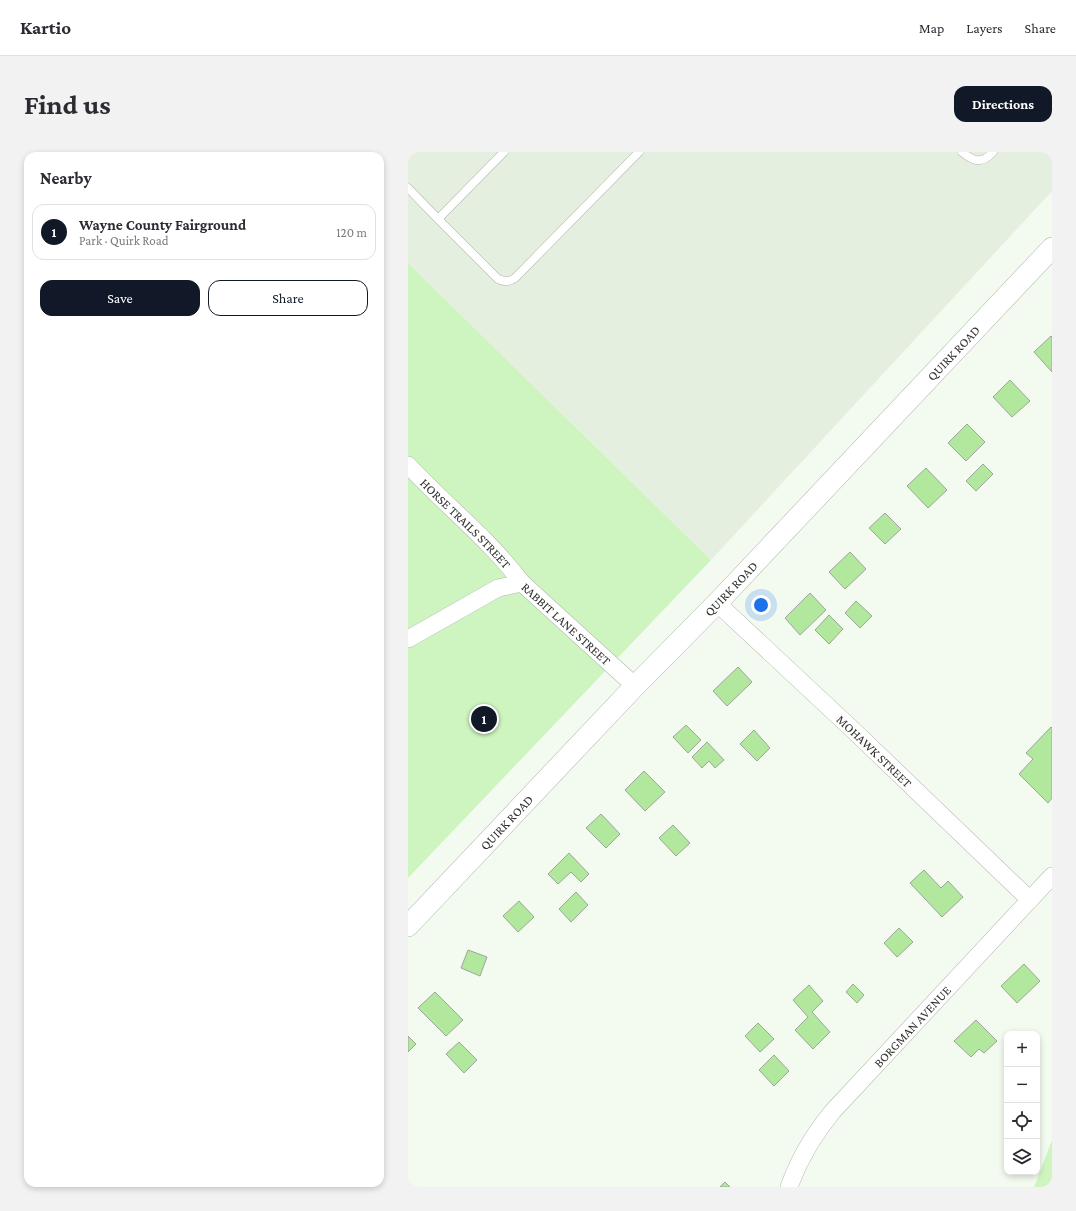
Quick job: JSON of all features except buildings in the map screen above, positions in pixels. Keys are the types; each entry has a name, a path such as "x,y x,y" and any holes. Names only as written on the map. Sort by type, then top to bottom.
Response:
{"street":[{"name":"QUIRK ROAD","path":"408,926 634,686 717,603 1052,248"},
{"name":"HORSE TRAILS STREET","path":"408,465 491,546 508,564 522,583"},
{"name":"RABBIT LANE STREET","path":"408,639 498,588 522,583 634,686"},
{"name":"MOHAWK STREET","path":"717,603 852,729 1030,900"},
{"name":"BORGMAN AVENUE","path":"789,1187 800,1159 820,1126 1052,876"}],"lane":[{"path":"438,219 504,152"},
{"path":"408,188 498,279 503,282 510,282 640,152"},
{"path":"962,152 973,160 981,161 989,157 993,152"}],"shaded area":[{"path":"408,152 1052,152 1052,191 711,560 408,263"}],"green space":[{"path":"408,263 711,560 408,878"},
{"path":"1052,1140 1052,1187 1034,1187 1039,1175 1040,1175"}],"place":[{"name":"Wayne County Fairground","path":"484,719"}]}
